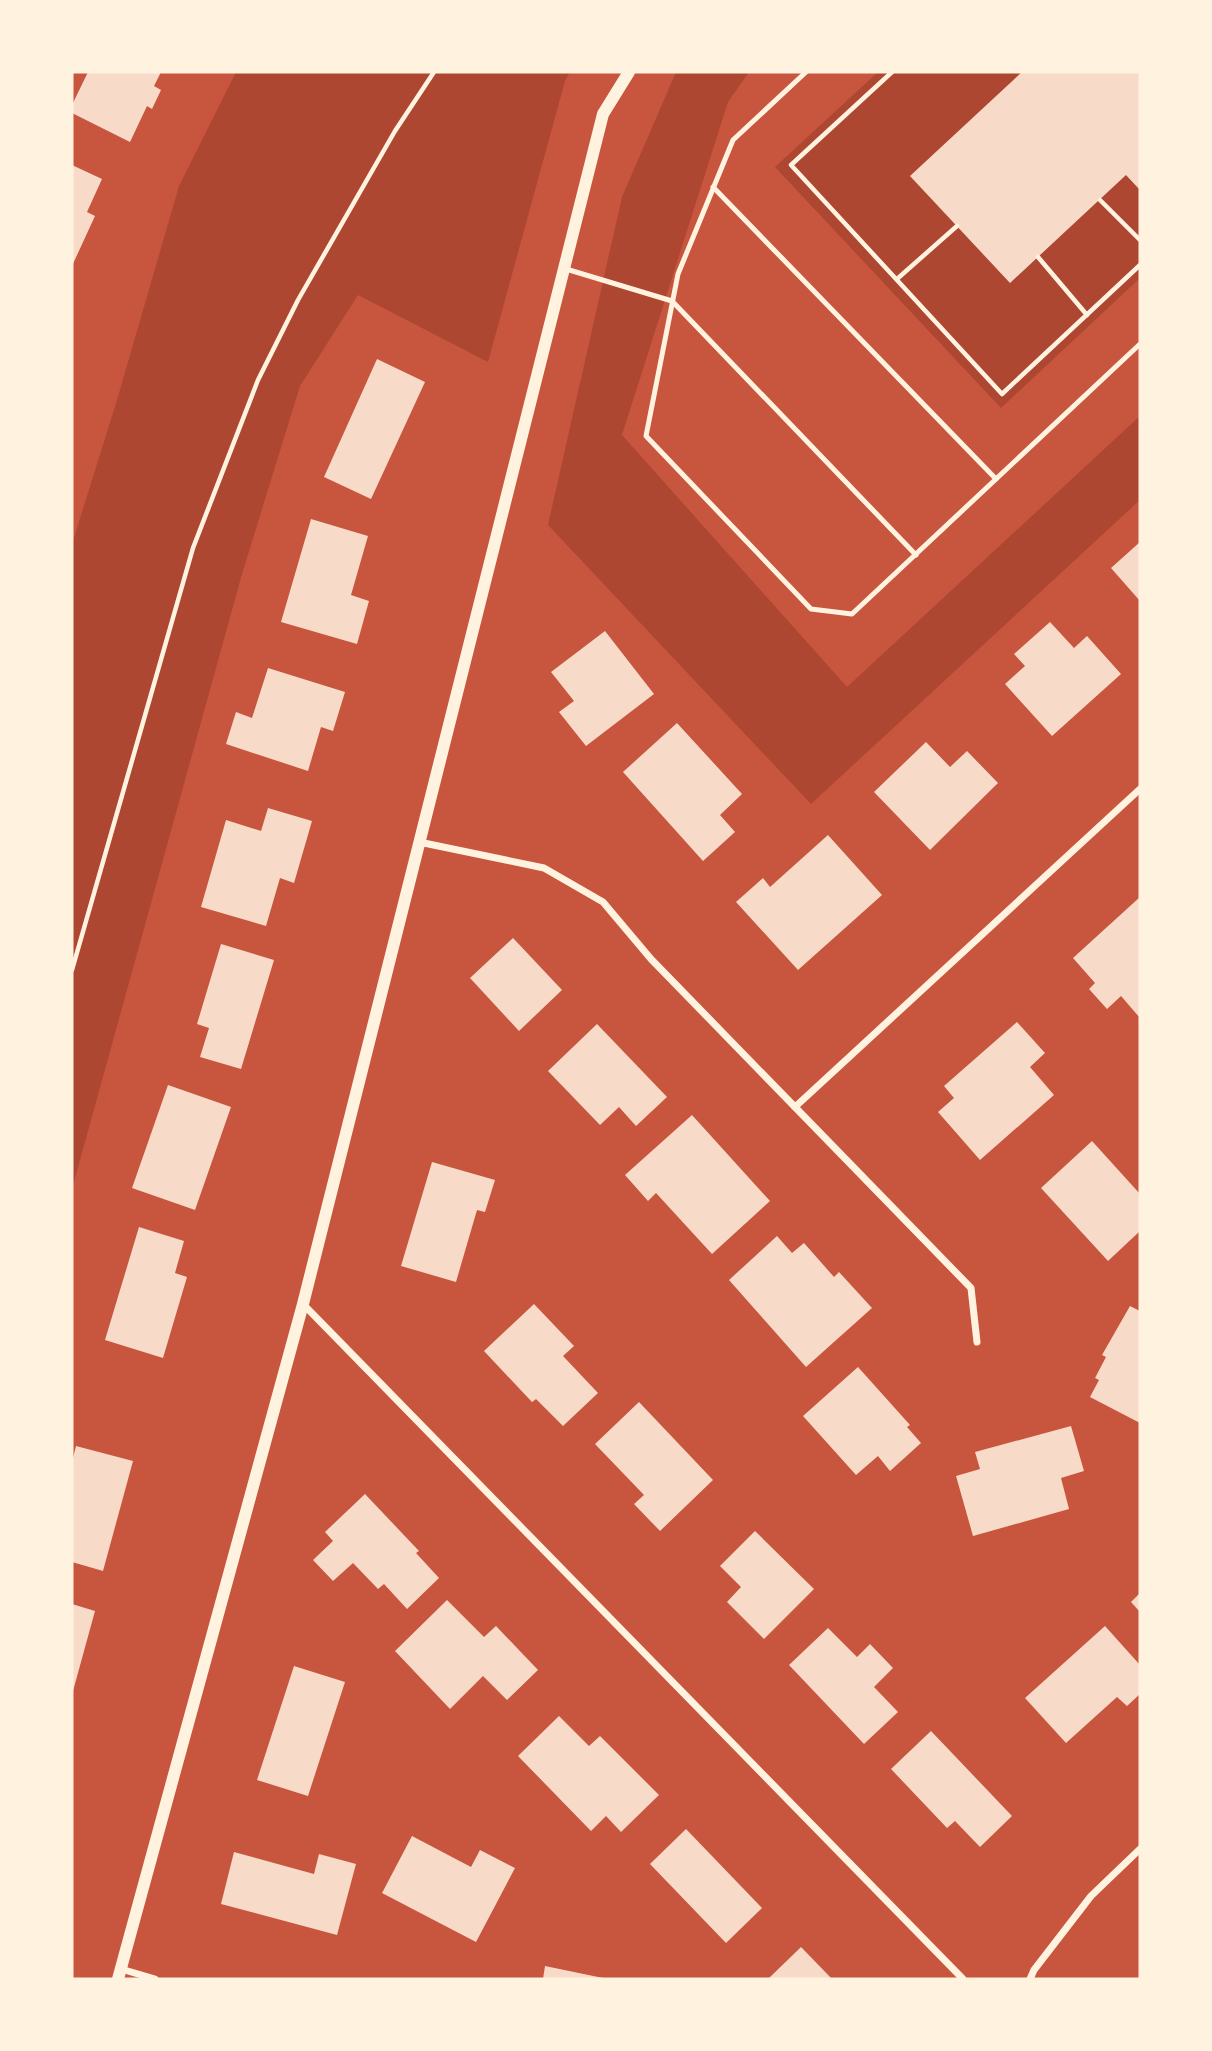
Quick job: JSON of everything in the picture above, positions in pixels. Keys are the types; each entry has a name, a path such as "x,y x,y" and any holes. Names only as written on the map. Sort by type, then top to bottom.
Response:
{"street":[{"path":"155,1979 119,1974 303,1304 603,114 629,72"},
{"path":"795,1107 1140,789"},
{"path":"419,842 544,868 603,902 651,959 971,1288 977,1342"},
{"path":"303,1304 963,1979"},
{"path":"1030,1979 1034,1970 1091,1896 1140,1849"}],"lane":[{"path":"806,72 733,140 678,274 646,436 811,609 852,614 1140,344"},
{"path":"713,187 996,479"},
{"path":"563,268 672,301 916,555"}],"path":[{"path":"72,970 193,548 258,380 298,300 395,131 434,72"},
{"path":"891,72 791,165 1002,394 1140,265"},
{"path":"1100,200 1140,240"},
{"path":"897,279 957,226"},
{"path":"1038,257 1087,315"}],"shaded area":[{"path":"236,72 570,72 565,81 488,362 358,295 300,386 242,574 72,1189 72,544 179,186"},
{"path":"676,72 749,72 728,102 622,435 847,687 1140,416 1140,500 811,804 548,525 622,197"},
{"path":"878,72 1022,72 911,176 1126,175 1140,190 1140,278 1001,408 775,167"}],"building":[{"path":"88,72 161,72 154,86 161,90 152,109 147,106 130,142 72,113 72,105"},
{"path":"1022,72 1140,72 1140,190 1126,175 1010,283 910,176"},
{"path":"72,165 102,179 87,212 95,216 72,266"},
{"path":"377,359 425,382 371,499 324,477"},
{"path":"311,519 368,536 351,595 369,601 357,644 281,622"},
{"path":"1140,542 1140,601 1111,568"},
{"path":"1050,622 1074,648 1087,636 1121,674 1052,736 1005,684 1025,666 1014,654"},
{"path":"605,631 654,694 586,746 559,712 574,701 551,672"},
{"path":"268,668 345,692 333,731 321,727 308,771 226,744 236,712 252,718"},
{"path":"677,723 742,794 720,815 735,832 703,861 623,772"},
{"path":"926,742 950,767 967,751 998,783 930,850 874,792"},
{"path":"268,808 312,821 294,883 280,878 266,926 201,907 226,820 261,831"},
{"path":"828,835 882,895 798,970 736,902 763,878 770,887"},
{"path":"1140,897 1140,1018 1121,996 1107,1009 1089,989 1095,983 1073,958"},
{"path":"513,938 562,990 519,1031 470,978"},
{"path":"221,944 274,960 241,1069 200,1057 209,1028 197,1024"},
{"path":"1017,1022 1045,1053 1030,1067 1054,1095 980,1160 938,1112 954,1098 944,1086"},
{"path":"597,1024 667,1097 636,1126 619,1107 600,1125 548,1071"},
{"path":"168,1085 231,1107 195,1210 132,1188"},
{"path":"692,1115 770,1201 712,1254 656,1193 648,1201 625,1175"},
{"path":"1092,1141 1140,1194 1140,1231 1108,1261 1041,1188"},
{"path":"432,1162 495,1180 485,1212 477,1210 456,1282 401,1266"},
{"path":"139,1227 184,1241 175,1273 187,1277 163,1358 105,1340"},
{"path":"777,1236 792,1253 804,1243 834,1277 839,1272 872,1308 806,1367 729,1280"},
{"path":"534,1304 574,1346 563,1356 598,1393 563,1426 536,1399 532,1402 484,1351"},
{"path":"1130,1306 1140,1311 1140,1423 1090,1397 1099,1380 1095,1378 1106,1357 1102,1355"},
{"path":"858,1367 910,1425 907,1427 921,1443 890,1471 878,1456 856,1475 803,1416"},
{"path":"639,1402 713,1480 660,1531 634,1504 644,1495 595,1444"},
{"path":"1071,1426 1084,1471 1061,1478 1069,1509 973,1536 956,1476 980,1469 975,1452"},
{"path":"76,1446 133,1461 103,1571 72,1562 72,1462"},
{"path":"365,1494 419,1551 416,1553 439,1578 407,1609 384,1584 378,1589 353,1563 333,1581 313,1560 333,1541 325,1532"},
{"path":"755,1531 814,1589 764,1639 727,1602 741,1587 720,1566"},
{"path":"1140,1593 1140,1612 1131,1602"},
{"path":"447,1600 484,1637 496,1626 538,1670 507,1700 483,1676 450,1709 395,1651"},
{"path":"72,1604 95,1611 73,1691 72,1691"},
{"path":"1105,1626 1140,1665 1140,1694 1127,1706 1117,1697 1066,1743 1025,1698"},
{"path":"828,1628 857,1657 870,1644 893,1668 874,1687 898,1712 864,1744 789,1665"},
{"path":"294,1666 345,1682 308,1796 257,1780"},
{"path":"559,1716 589,1746 600,1736 659,1795 621,1832 606,1816 591,1831 518,1756"},
{"path":"931,1731 1012,1816 980,1847 955,1821 947,1828 891,1769"},
{"path":"686,1829 762,1908 726,1943 650,1864"},
{"path":"412,1836 471,1867 480,1850 515,1868 476,1942 382,1893"},
{"path":"234,1852 314,1874 319,1854 356,1864 337,1935 221,1904"},
{"path":"801,1947 832,1979 768,1979"},
{"path":"545,1966 603,1978 543,1979"}]}
